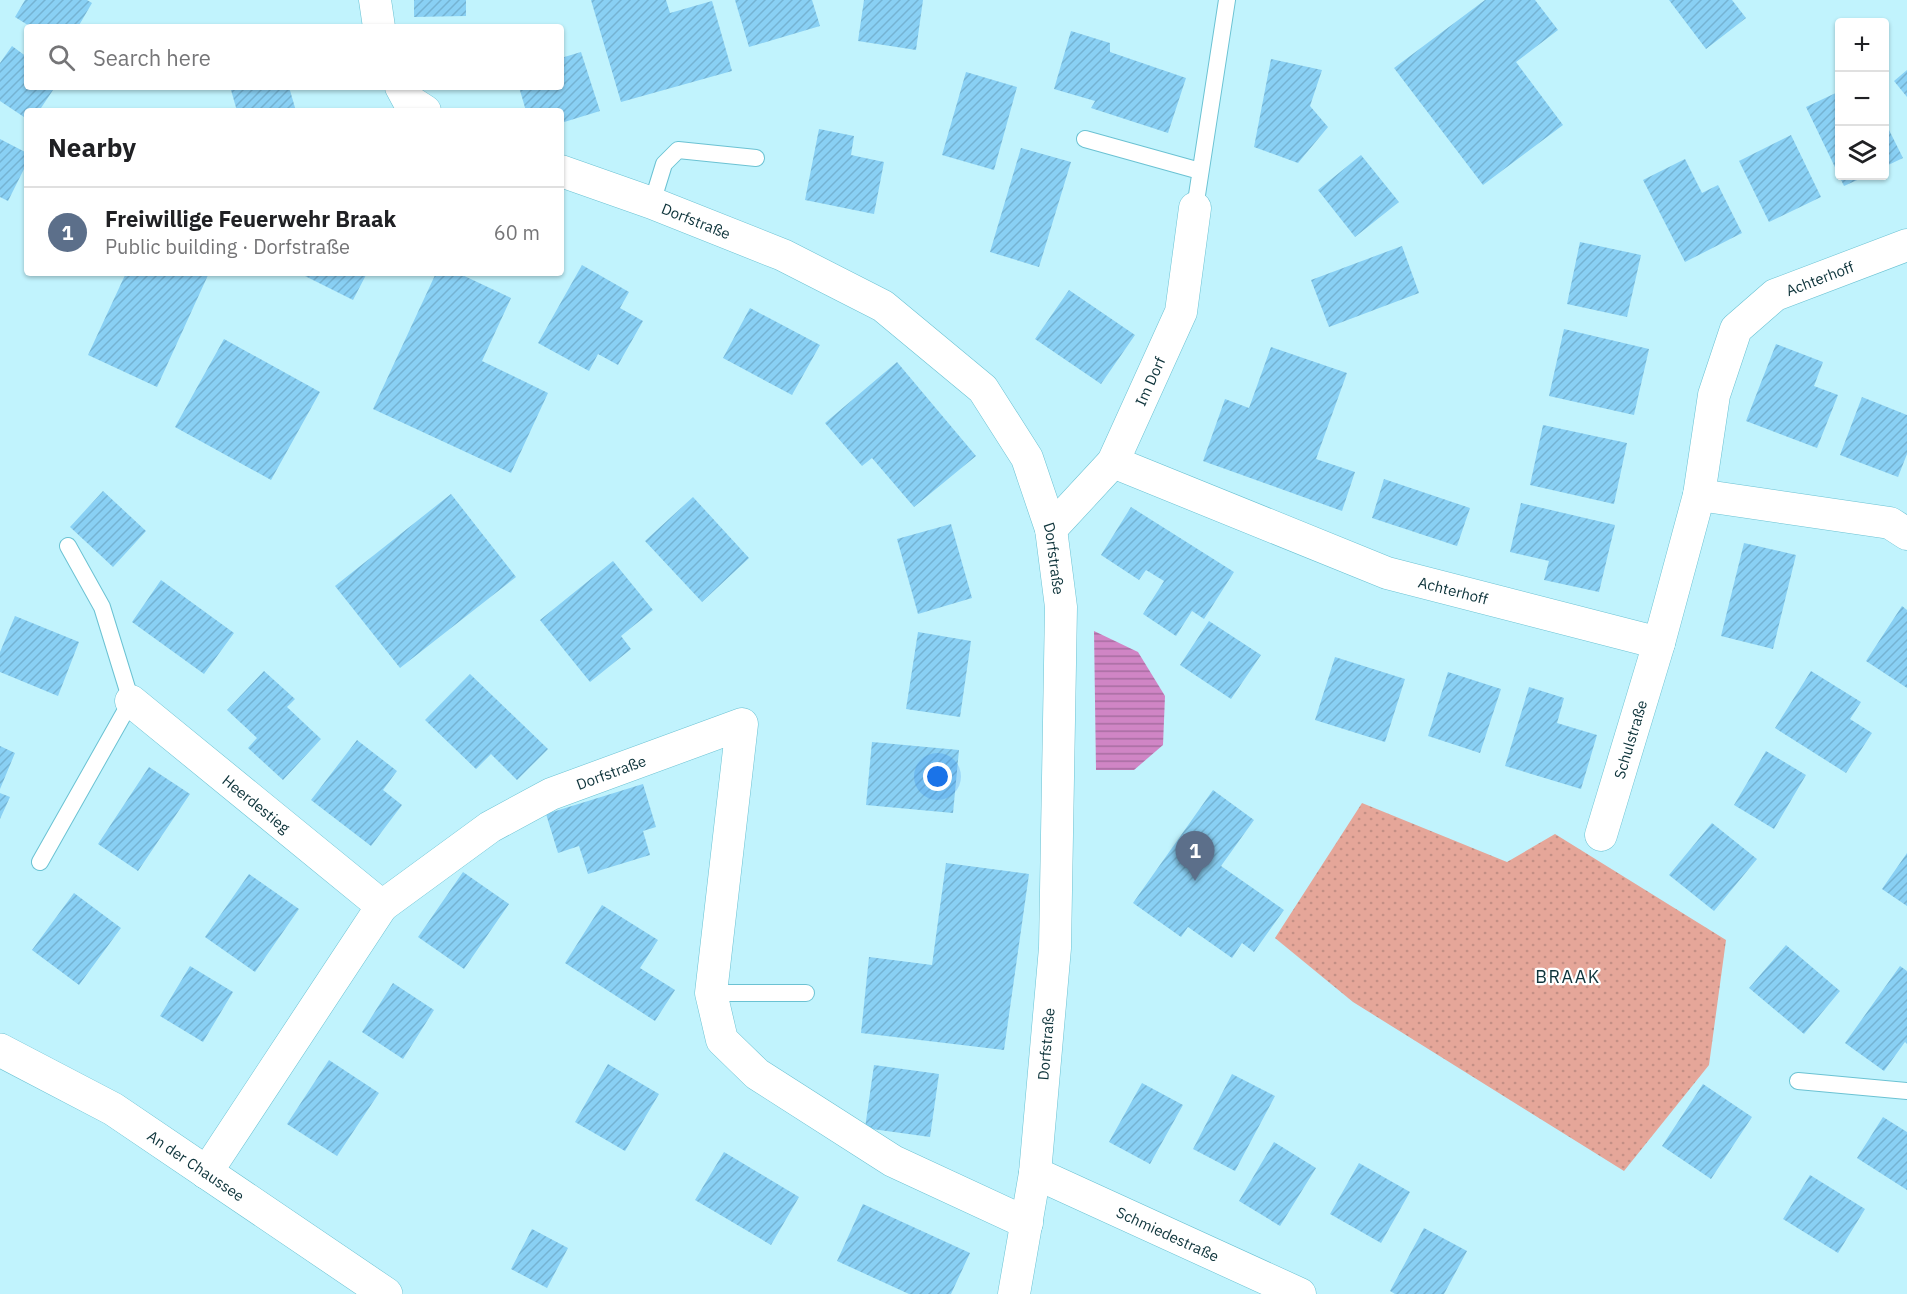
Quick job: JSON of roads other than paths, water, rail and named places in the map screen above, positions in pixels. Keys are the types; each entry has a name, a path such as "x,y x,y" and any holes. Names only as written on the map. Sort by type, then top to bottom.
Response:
{"main road":[{"name":"An der Chaussee","path":"0,1050 113,1109 386,1294"}],"street":[{"path":"375,0 379,24"},
{"path":"403,90 408,99 421,108"},
{"name":"Dorfstraße","path":"564,172 652,203 783,255 883,306 983,389 1027,458 1051,529 1061,607 1055,948 1035,1173 1014,1294"},
{"name":"Im Dorf","path":"1051,529 1113,462 1181,312 1195,208"},
{"name":"Achterhoff","path":"1113,462 1387,573 1659,643 1699,495 1714,395 1736,329 1775,295 1907,246"},
{"path":"1699,495 1890,523 1907,534"},
{"name":"Schulstraße","path":"1601,834 1659,643"},
{"name":"Heerdestieg","path":"131,701 382,906"},
{"name":"Dorfstraße","path":"382,906 490,827 551,794 742,724 711,993 722,1040 757,1074 893,1161 1027,1223"},
{"path":"206,1173 382,906"},
{"name":"Schmiedestraße","path":"1035,1173 1300,1294"}],"lane":[{"path":"1195,208 1227,0"},
{"path":"1085,139 1200,171"},
{"path":"652,203 664,164 678,150 756,158"},
{"path":"40,862 131,701 102,607 68,546"},
{"path":"711,993 806,993"},
{"path":"1798,1081 1907,1091"}],"place":[{"name":"Freiwillige Feuerwehr Braak","path":"1195,881"}],"district":[{"name":"BRAAK","path":"1568,976"}]}
